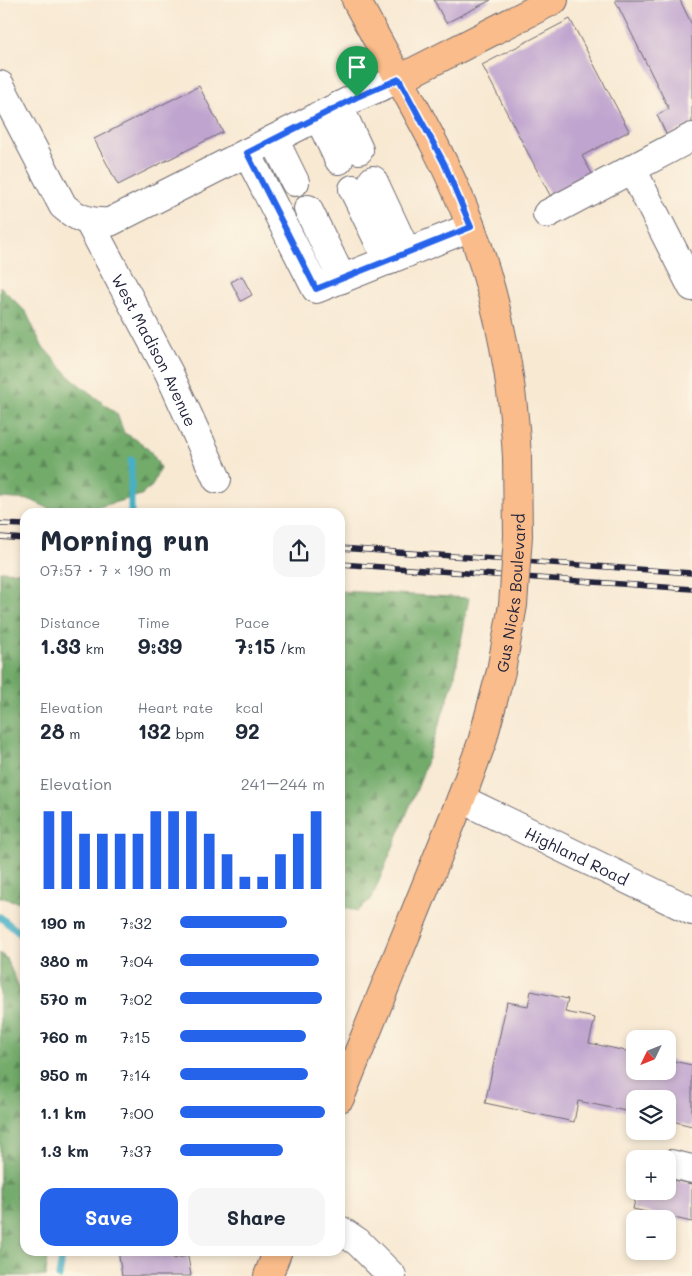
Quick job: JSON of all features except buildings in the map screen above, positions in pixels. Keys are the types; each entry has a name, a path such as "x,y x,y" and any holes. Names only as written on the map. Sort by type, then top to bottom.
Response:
{"main road":[{"name":"Gus Nicks Boulevard","path":"345,1086 461,799 482,742 501,671 512,605 518,536 515,422 506,359 489,285 471,227 444,163 356,0"},
{"path":"399,79 554,0"},
{"path":"268,1276 276,1256"}],"street":[{"path":"0,85 62,206 77,218 89,222 110,222 328,111 399,79"},
{"path":"328,111 349,155"},
{"path":"547,214 692,137"},
{"path":"274,139 295,182"},
{"path":"247,153 316,289 471,227"},
{"path":"632,169 692,287"},
{"path":"363,184 398,257"},
{"path":"308,209 342,279"},
{"name":"West Madison Avenue","path":"89,222 169,373 217,479"},
{"name":"Highland Road","path":"461,799 692,911"},
{"path":"345,1233 358,1242 392,1276"}],"green space":[{"path":"0,286 26,312 42,346 72,379 117,414 124,433 150,451 160,468 152,486 141,495 99,507 48,508 31,500 0,498"},
{"path":"0,571 20,572 20,899 18,902 0,897"},
{"path":"345,591 469,598 454,680 419,784 372,898 358,911 345,908"},
{"path":"0,953 6,958 20,989 20,1256 47,1256 46,1276 0,1276"}],"waterway":[{"path":"131,460 131,508"},
{"path":"0,917 20,933"},
{"path":"59,1276 62,1256"}],"railway":[{"path":"0,524 20,525"},
{"path":"0,537 20,539"},
{"path":"345,548 692,573"},
{"path":"345,564 692,589"}],"route":[{"path":"399,79 444,163 471,227 316,289 247,153 357,97 399,79"}]}
